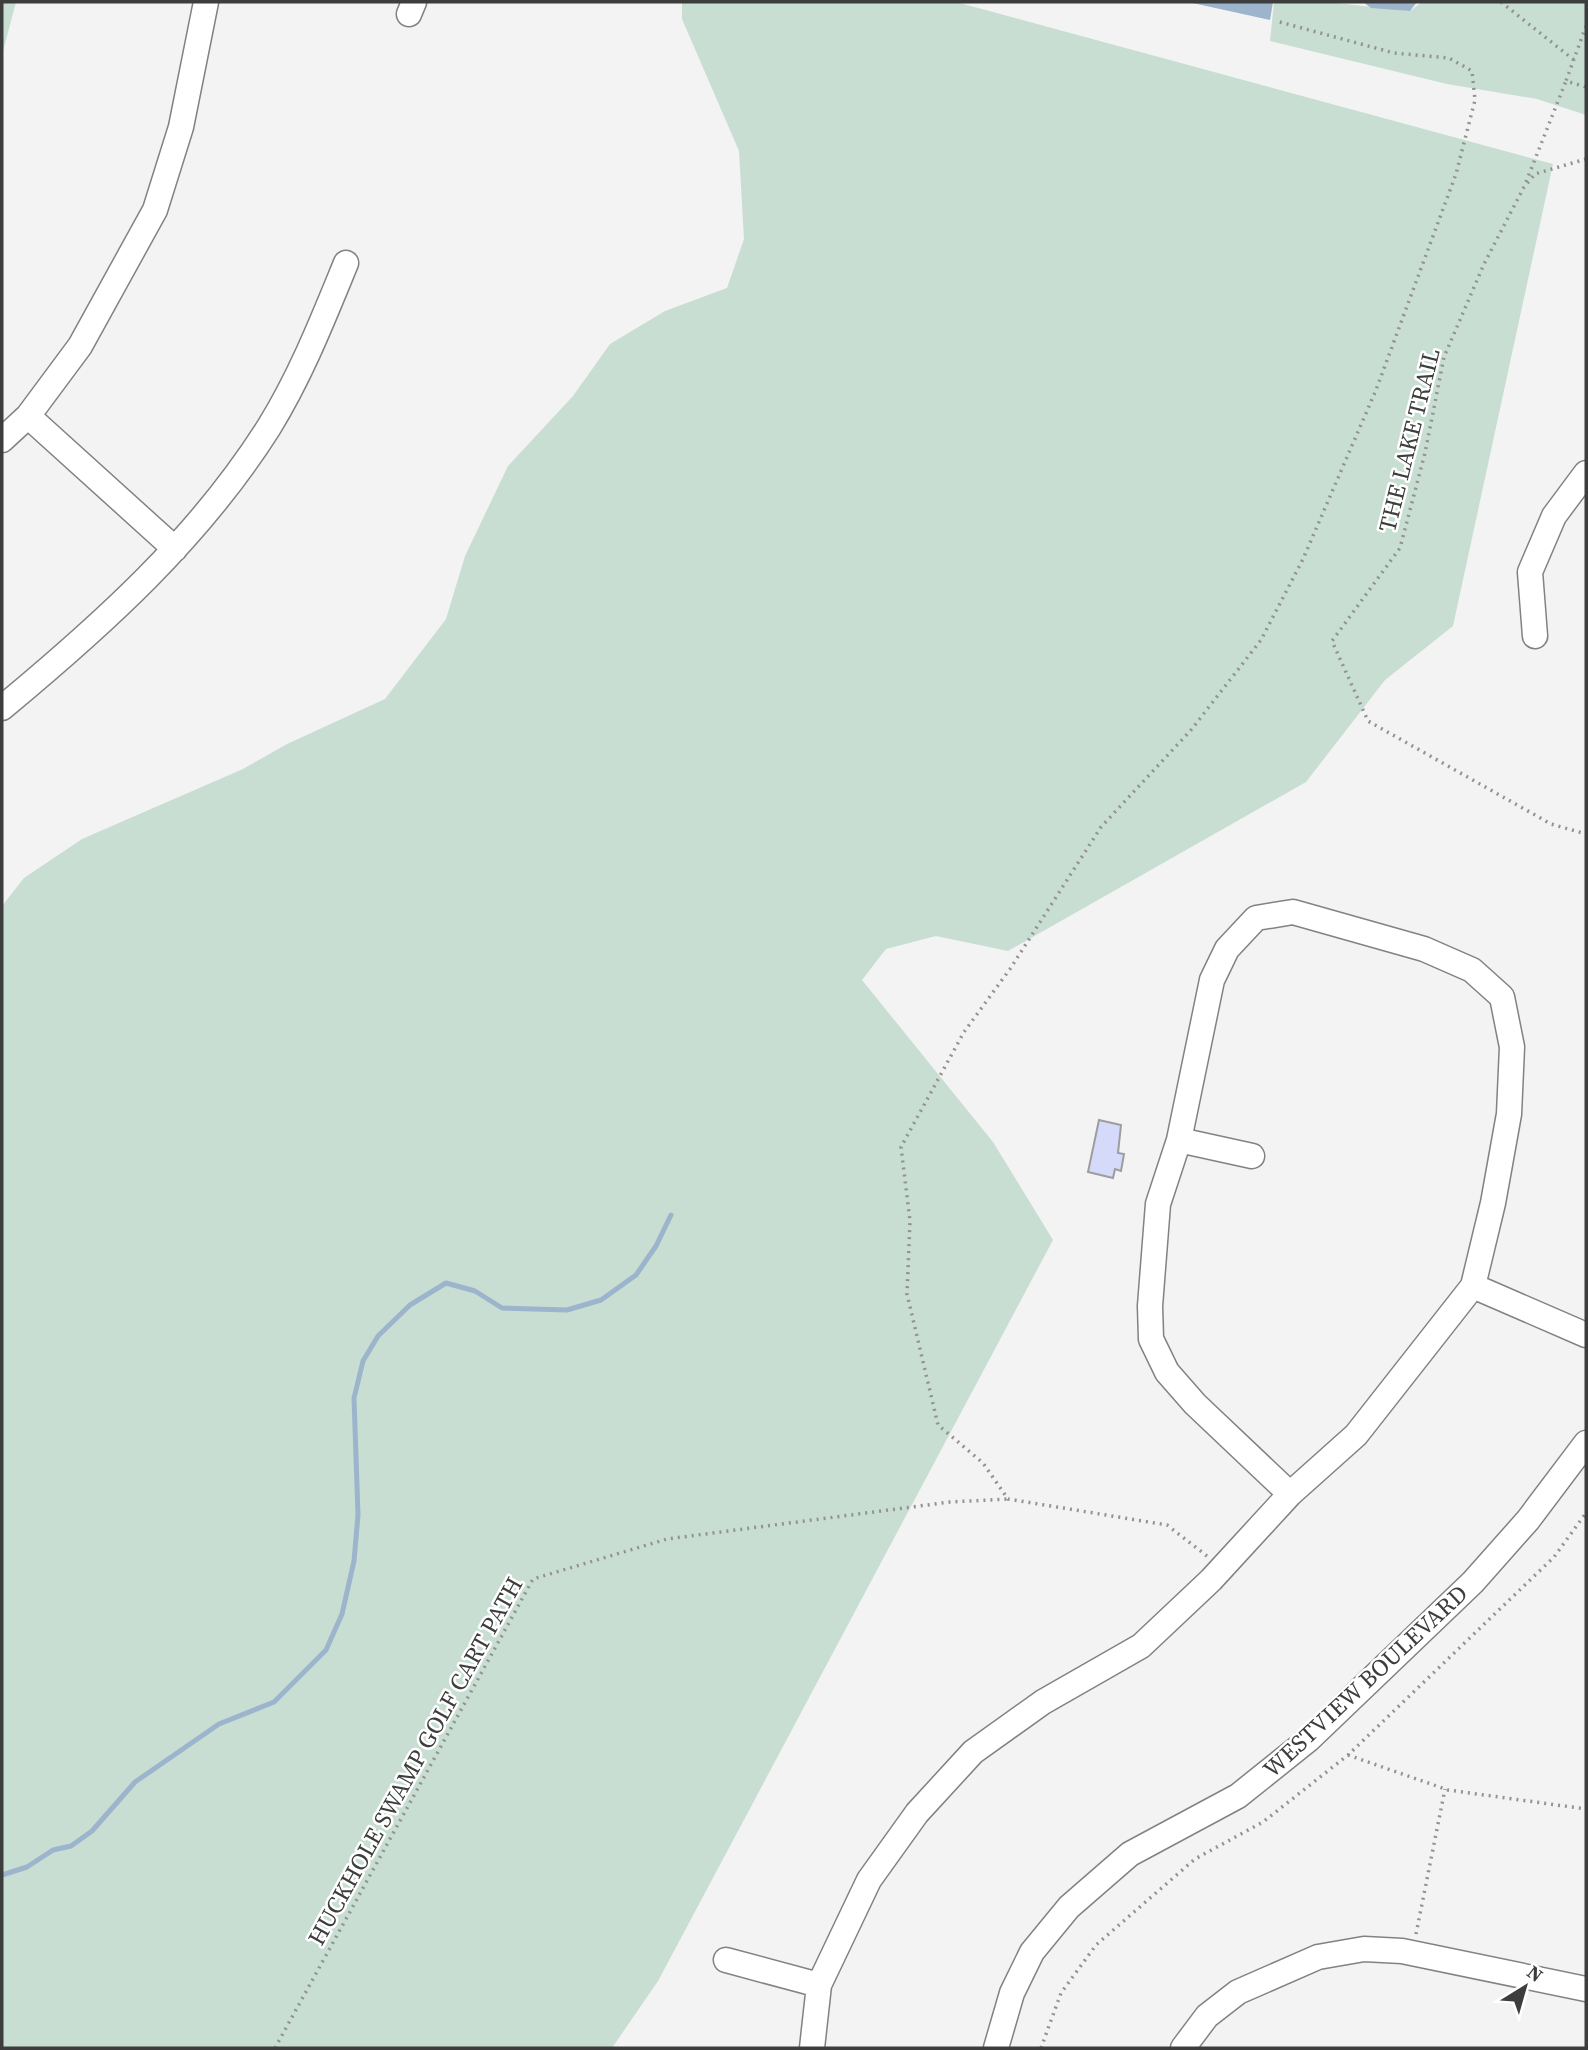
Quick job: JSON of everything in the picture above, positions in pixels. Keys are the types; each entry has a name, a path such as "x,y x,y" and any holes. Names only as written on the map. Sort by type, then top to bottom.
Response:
{"street":[{"path":"2,440 28,416 80,346 155,210 181,127 206,2"},
{"path":"2,708 91,634 175,549 227,489 270,425 311,348 346,263"},
{"path":"28,416 175,549"},
{"path":"1535,636 1530,572 1554,516 1586,473"},
{"path":"812,2048 819,1985 869,1880 917,1813 973,1752 1043,1702 1141,1646 1223,1568 1290,1493 1356,1435 1473,1286 1509,1114 1512,1047 1502,997 1472,970 1424,949 1293,912 1256,918 1227,949 1212,980 1179,1140 1158,1203 1150,1306 1151,1339 1167,1372 1195,1404 1290,1493"},
{"path":"1179,1140 1252,1156"},
{"path":"1473,1286 1586,1335"},
{"name":"WESTVIEW BOULEVARD","path":"996,2048 1012,1993 1032,1952 1069,1907 1130,1854 1238,1796 1308,1741 1473,1582 1528,1520 1586,1443"},
{"path":"1183,2048 1207,2016 1238,1992 1318,1957 1364,1949 1413,1953 1586,1989"},
{"path":"726,1960 819,1985"}],"path":[{"path":"1501,2 1574,60"},
{"path":"1008,1499 983,1463 938,1425 907,1294 910,1221 901,1147 964,1032 1010,969 1101,827 1191,730 1261,640 1303,559 1376,390 1456,174 1475,100 1472,71 1449,58 1394,54 1276,21"},
{"path":"1524,187 1586,26"},
{"path":"1566,81 1586,88"},
{"name":"THE LAKE TRAIL","path":"1586,159 1535,174 1524,187 1484,264 1444,357 1425,453 1400,548 1332,641 1368,721 1551,824 1586,834"},
{"name":"HUCKHOLE SWAMP GOLF CART PATH","path":"275,2048 533,1579 667,1539 950,1502 1008,1499 1060,1510 1130,1517 1167,1525 1223,1568"},
{"path":"1041,2048 1061,1993 1096,1945 1195,1859 1263,1822 1348,1755 1553,1557 1586,1513"},
{"path":"1348,1755 1445,1789 1586,1809"},
{"path":"1413,1953 1445,1789"}],"green space":[{"path":"2,2 16,2 2,55"},
{"path":"682,2 956,2 1553,164 1453,626 1385,680 1306,782 1008,951 936,936 886,949 862,980 993,1142 1053,1240 658,1981 612,2048 2,2048 2,906 24,878 82,839 243,769 287,744 385,699 446,619 465,556 508,466 573,396 610,344 665,311 727,288 744,239 739,151 682,19"},
{"path":"1274,2 1327,2 1410,11 1422,2 1586,2 1586,115 1537,99 1447,84 1270,41"}],"water":[{"path":"1188,2 1273,2 1270,20"},
{"path":"1363,2 1417,2 1410,11 1371,8"}],"building":[{"path":"1099,1120 1121,1125 1118,1153 1124,1154 1121,1171 1115,1169 1113,1178 1088,1172"}],"waterway":[{"path":"2,1875 27,1867 53,1850 71,1846 92,1831 135,1782 219,1724 274,1702 326,1650 342,1614 354,1561 358,1515 354,1398 363,1361 378,1336 410,1305 446,1283 475,1291 502,1308 567,1310 601,1300 636,1275 656,1246 671,1215"}]}
